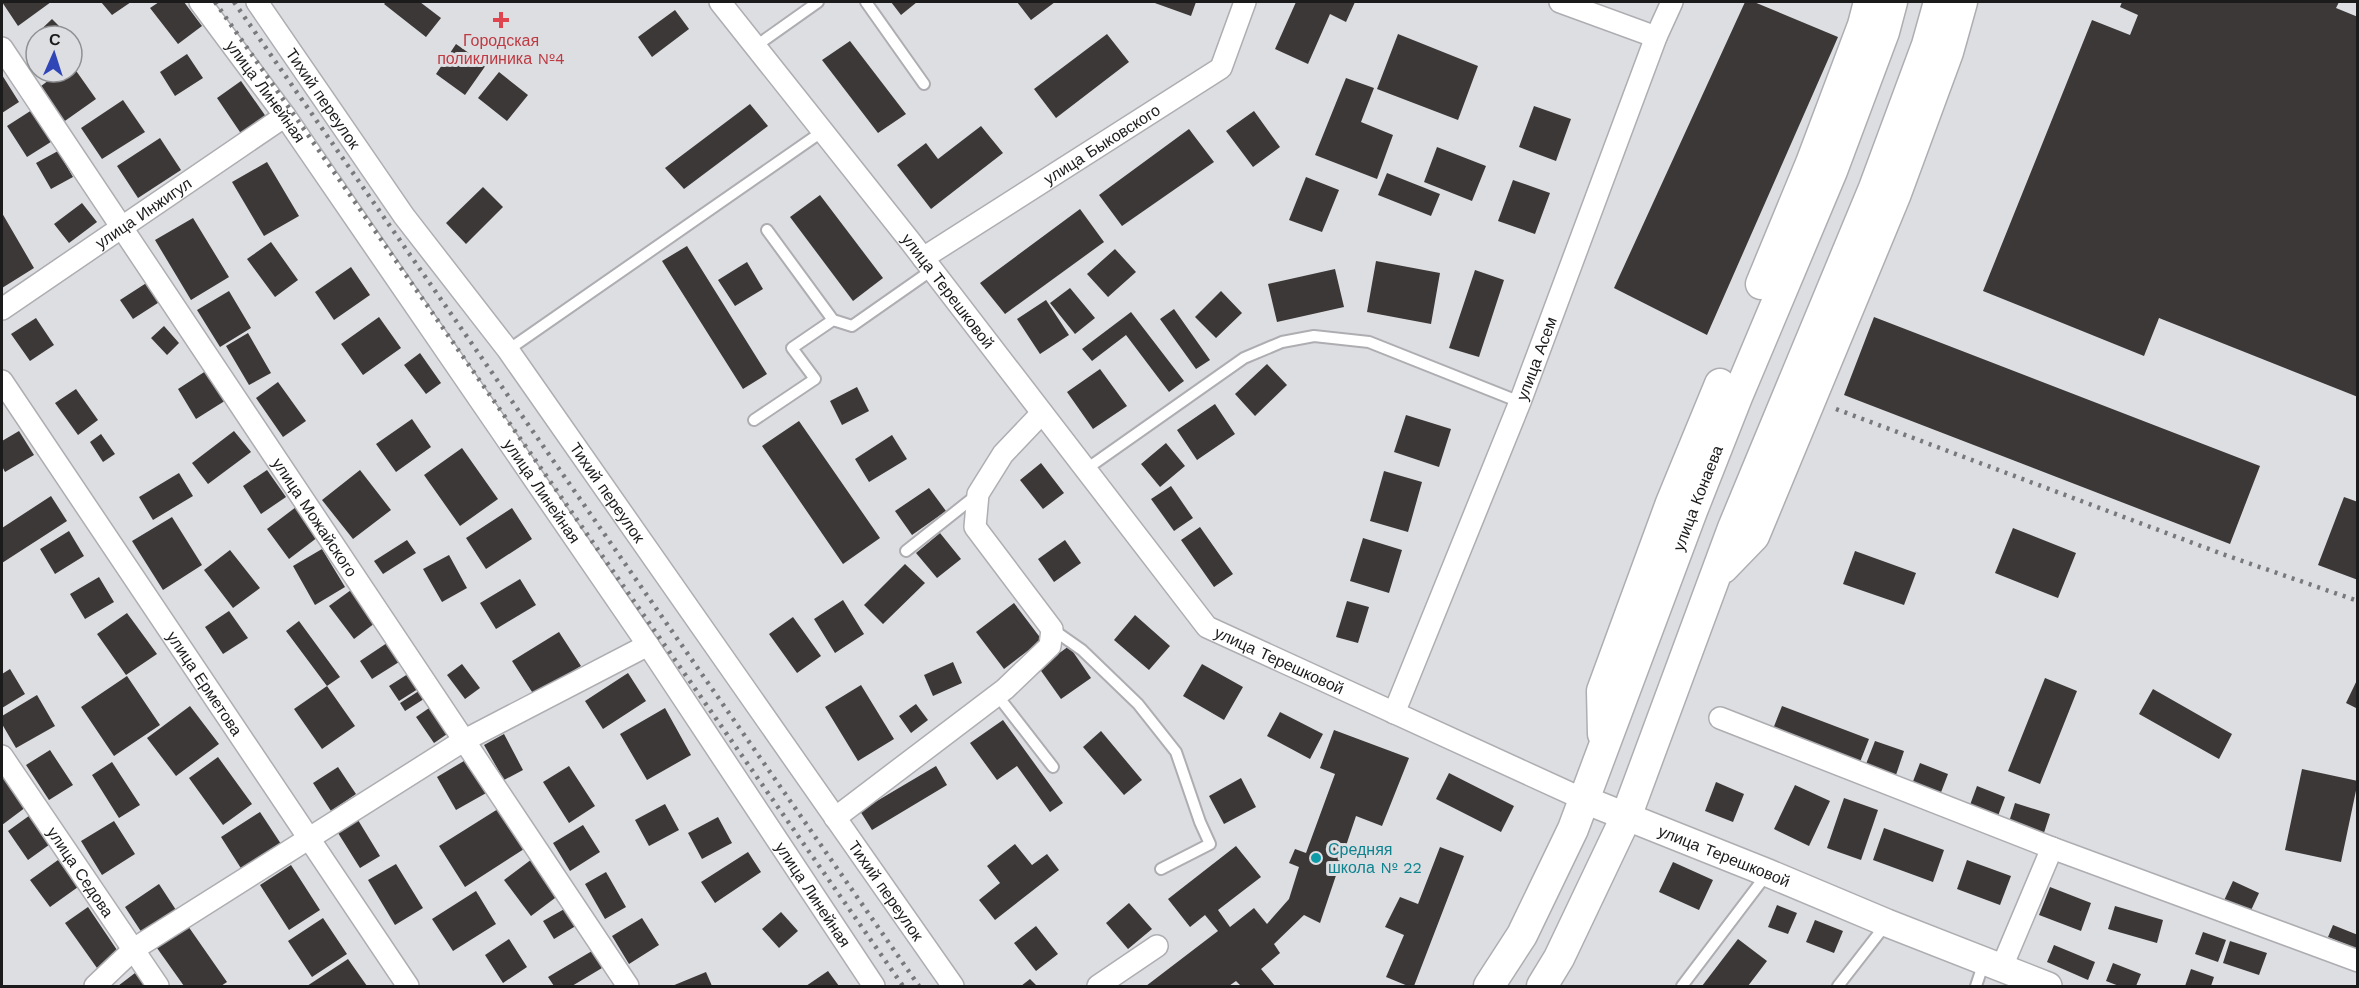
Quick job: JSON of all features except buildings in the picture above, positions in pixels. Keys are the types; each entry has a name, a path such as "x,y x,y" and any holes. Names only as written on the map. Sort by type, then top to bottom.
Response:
{"main road":[{"path":"1603,750 1602,691 1671,503 1811,163 1863,25 1869,2"},
{"name":"улица Конаева","path":"1489,987 1522,935 1585,800 1692,511 1741,387 1832,171 1884,32 1892,2"},
{"path":"1542,987 1560,958 1626,817 1733,528 1874,188 1927,45 1939,2"},
{"path":"1715,577 1754,536 1895,196 1948,52 1962,2"}],"street":[{"name":"улица Линейная","path":"200,2 285,116 648,645 874,987"},
{"name":"Тихий переулок","path":"257,2 404,216 508,350 953,987"},
{"name":"улица Терешковой","path":"720,2 927,264 1207,627 1585,800 1887,923 1987,973 2049,987"},
{"name":"улица Быковского","path":"927,264 1221,68 1245,2"},
{"path":"1560,2 1656,37"},
{"name":"улица Асем","path":"1394,712 1520,402 1656,37 1672,2"},
{"name":"улица Можайского","path":"2,48 628,987"},
{"name":"улица Инжигул","path":"2,309 285,116"},
{"name":"улица Ерметова","path":"2,381 408,987"},
{"path":"835,818 997,695 1050,646 1052,630 975,527 978,494 1003,454 1042,413"},
{"path":"95,987 134,950 463,741 648,645"},
{"path":"1720,717 2052,848 2358,961"},
{"name":"улица Седова","path":"2,756 158,987"},
{"path":"1987,973 2052,848"},
{"path":"1098,987 1157,946"}],"lane":[{"path":"756,46 818,2"},
{"path":"866,2 924,84"},
{"path":"508,350 823,131"},
{"path":"767,230 833,320 852,326 927,264"},
{"path":"754,420 815,379 792,348 833,320"},
{"path":"1086,470 1244,358 1282,342 1314,336 1369,342 1520,402"},
{"path":"906,551 978,494"},
{"path":"1052,630 1082,650 1130,697 1176,752 1210,844 1161,869"},
{"path":"997,695 1053,767"},
{"path":"1682,987 1768,873"},
{"path":"1838,987 1887,923"}],"railway":[{"path":"215,2 903,986"},
{"path":"234,2 919,986"},
{"path":"1836,409 2225,555 2358,601"}],"place":[{"name":"Городская поликлиника №4","path":"501,20"},
{"name":"Средняя школа № 22","path":"1316,858"}]}
